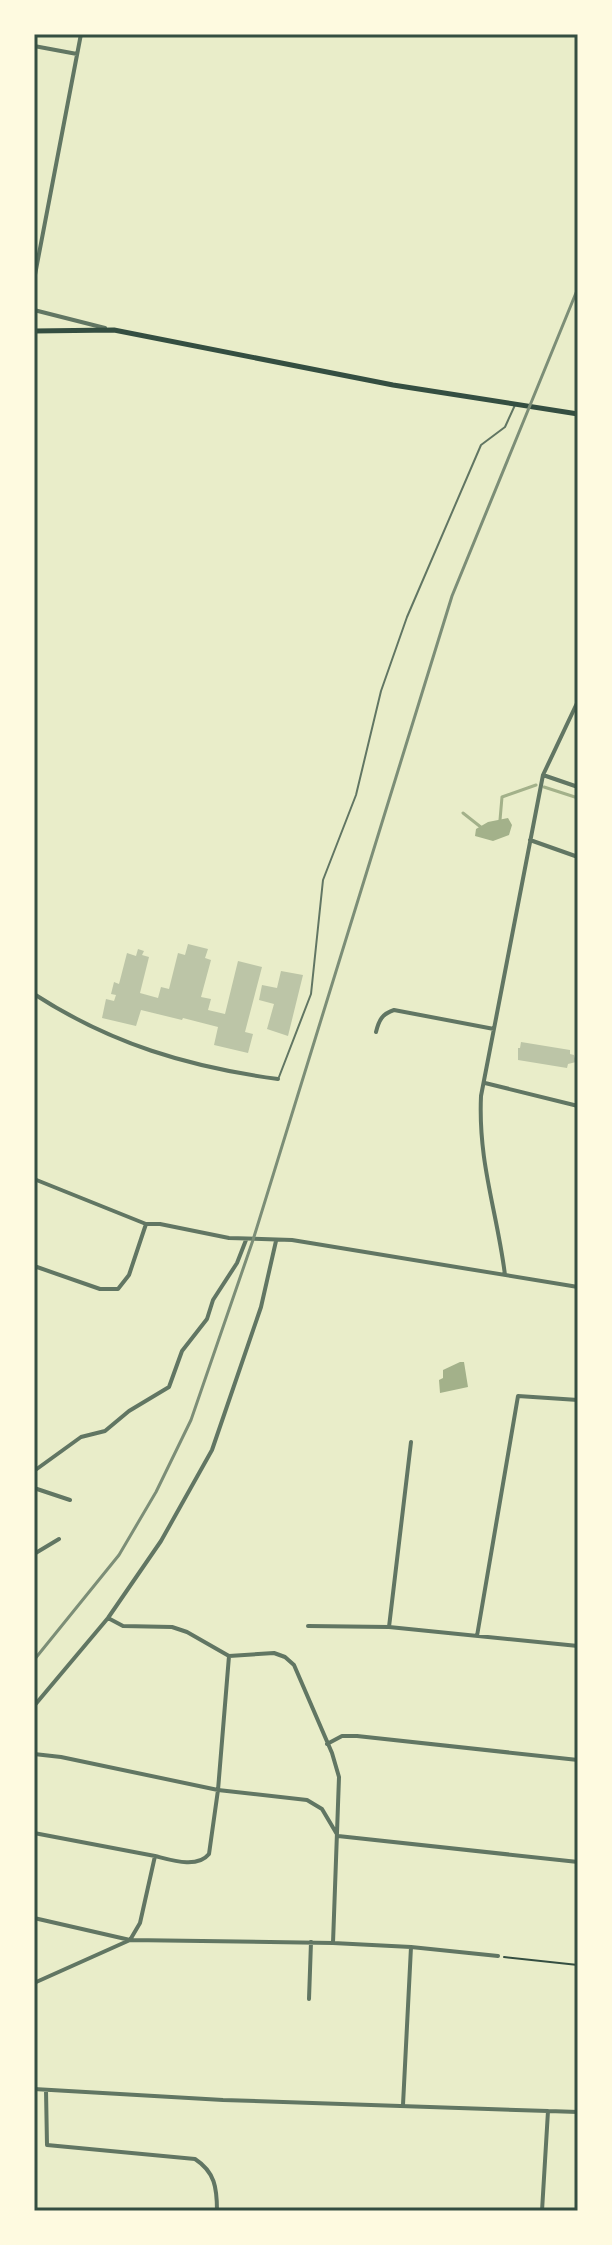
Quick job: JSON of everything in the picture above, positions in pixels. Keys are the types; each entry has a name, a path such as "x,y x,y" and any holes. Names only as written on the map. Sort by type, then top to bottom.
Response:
{"main road":[{"path":"34,331 114,330 393,385 578,414"}],"street":[{"path":"34,280 81,34"},
{"path":"34,46 77,54"},
{"path":"34,310 114,330"},
{"path":"505,1275 486,1182 479,1128 481,1096 543,775 578,701"},
{"path":"543,775 578,787"},
{"path":"530,840 578,857"},
{"path":"34,994 88,1025 160,1055 208,1068 278,1079"},
{"path":"376,1032 385,1013 394,1010 494,1029"},
{"path":"485,1083 578,1106"},
{"path":"34,1179 146,1224 246,1240 305,1242 578,1287"},
{"path":"34,1266 100,1289 118,1289 129,1275 146,1224"},
{"path":"34,1471 81,1437 105,1431 129,1411 169,1387 182,1351 207,1319 213,1300 237,1263 246,1240"},
{"path":"34,1706 108,1618 161,1541 212,1450 261,1307 276,1241"},
{"path":"477,1636 518,1396 578,1400"},
{"path":"389,1627 411,1442"},
{"path":"34,1488 70,1500"},
{"path":"34,1554 59,1539"},
{"path":"108,1618 123,1626 172,1627 229,1656 274,1653 294,1665 339,1777 333,1943"},
{"path":"308,1626 389,1627 578,1646"},
{"path":"34,1833 197,1863 204,1860 212,1842 229,1656"},
{"path":"327,1744 342,1736 357,1736 578,1760"},
{"path":"34,1754 218,1790 307,1800 322,1809 338,1836"},
{"path":"338,1836 578,1862"},
{"path":"34,1983 130,1940 140,1923 155,1856"},
{"path":"34,1918 130,1940 311,1942 411,1947 498,1956"},
{"path":"309,1999 311,1942"},
{"path":"403,2105 411,1947"},
{"path":"34,2089 223,2100 578,2111"},
{"path":"46,2090 47,2145 195,2159 213,2177 217,2211"},
{"path":"542,2211 548,2111"}],"lane":[{"path":"278,1079 311,994 323,880 356,795 381,691 407,617 481,445 505,427 516,404"}],"path":[{"path":"498,1956 578,1965"}],"shaded area":[{"path":"508,818 512,825 509,835 493,841 475,836 476,829 488,822"},
{"path":"464,1362 468,1387 440,1393 439,1380 443,1378 443,1370"}],"building":[{"path":"188,944 208,949 205,958 211,960 201,997 211,999 208,1010 225,1014 238,961 262,967 245,1032 253,1034 248,1053 214,1045 218,1027 183,1018 141,1010 136,1026 102,1018 106,999 114,1001 116,995 111,994 114,982 119,984 127,953 136,956 138,949 144,951 142,955 149,957 140,993 158,998 161,987 169,989 178,953 185,955"},
{"path":"281,971 303,975 288,1036 267,1029 274,1004 259,1000 262,985 277,988"},
{"path":"521,1042 570,1050 576,1062 568,1064 567,1068 518,1060"}],"waterway":[{"path":"500,820 502,797 536,785"},
{"path":"544,787 578,798"},
{"path":"463,813 482,828"}],"railway":[{"path":"34,1660 119,1555 156,1492 191,1420 253,1240 452,596 578,288"}]}
